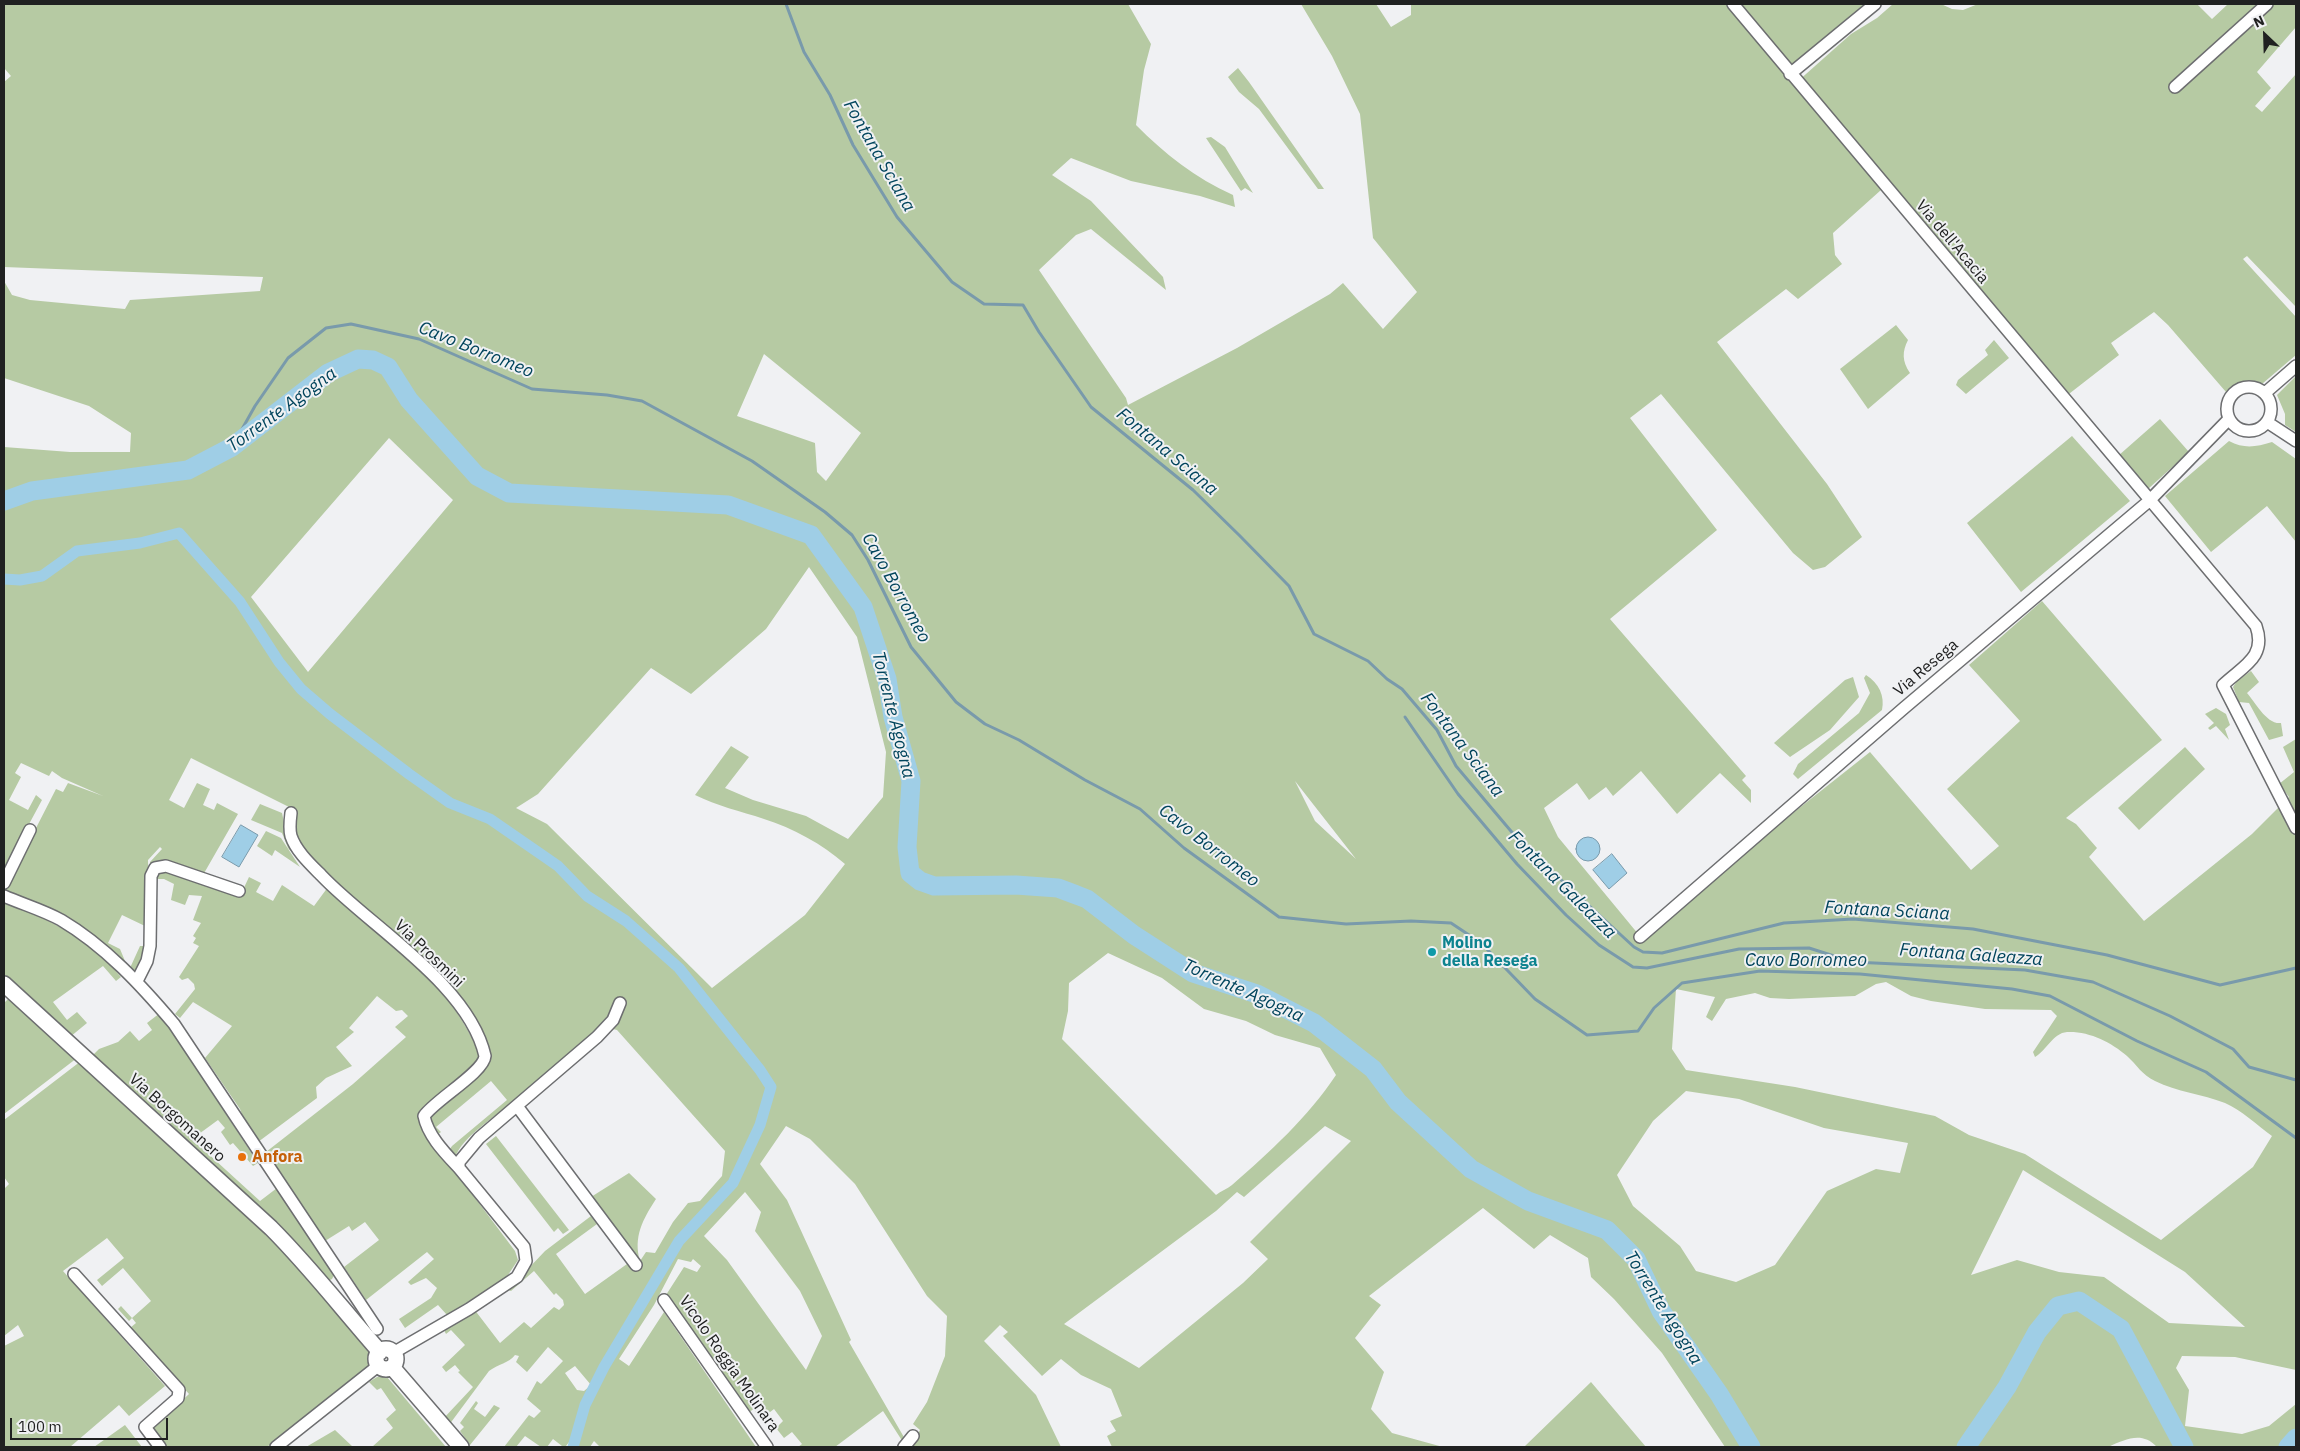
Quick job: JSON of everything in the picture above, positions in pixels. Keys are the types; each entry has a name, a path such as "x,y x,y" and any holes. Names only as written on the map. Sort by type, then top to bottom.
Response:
{"main road":[{"name":"Via Borgomanero","path":"4,984 271,1228 305,1263 330,1296 461,1447"}],"street":[{"name":"Via dell'Acacia","path":"1733,4 2256,626 2260,646 2255,656 2223,684 2296,828"},
{"path":"1790,74 1875,4"},
{"path":"2175,87 2267,4"},
{"path":"2265,393 2296,366"},
{"path":"2253,387 2265,393 2271,410 2267,422 2256,430 2244,430 2233,424 2227,412 2229,398 2239,389 2253,387"},
{"name":"Via Resega","path":"1640,937 1904,708 2149,500 2229,419"},
{"path":"2267,422 2296,441"},
{"name":"Via Prosmini","path":"276,1447 386,1360 517,1277 526,1261 524,1247 426,1126 424,1116 430,1107 480,1066 485,1059 478,1035 448,991 400,943 335,890 302,854 291,835 292,813"},
{"path":"4,883 30,830"},
{"path":"136,981 147,960 150,946 151,876 155,868 166,866 239,891"},
{"path":"4,896 60,920 88,939 136,981 174,1024 377,1329"},
{"path":"459,1168 462,1156 597,1037 613,1020 620,1003"},
{"path":"517,1106 636,1264"},
{"path":"74,1274 179,1390 178,1398 145,1427 160,1447"},
{"path":"330,1296 340,1283 341,1277"},
{"name":"Vicolo Roggia Molinara","path":"664,1300 767,1447"},
{"path":"904,1447 913,1436"}],"green space":[{"path":"4,4 1128,4 1151,44 1144,70 1136,125 1181,165 1233,195 1235,207 1200,196 1131,181 1071,158 1052,175 1091,201 1163,277 1166,290 1091,229 1076,235 1039,270 1126,398 1128,405 1237,348 1330,294 1343,283 1383,329 1417,292 1373,238 1360,114 1332,56 1301,4 1376,4 1391,27 1411,15 1411,4 1728,4 1881,190 1833,233 1835,255 1842,264 1798,299 1786,289 1717,342 1827,484 1862,537 1825,567 1813,570 1793,553 1661,394 1630,418 1717,530 1610,619 1746,776 1742,780 1751,790 1751,803 1720,773 1677,814 1641,771 1613,796 1606,787 1589,800 1577,783 1544,808 1558,837 1639,935 1870,752 1971,870 1999,846 1947,789 2020,721 1969,665 2042,601 2162,740 2066,818 2076,824 2097,848 2089,857 2144,921 2252,834 2289,797 2279,784 2294,772 2283,747 2296,739 2296,1370 2235,1357 2182,1356 2176,1368 2189,1390 2185,1426 2242,1434 2269,1426 2296,1404 2296,1447 2157,1447 2146,1439 2134,1438 2108,1447 1725,1447 1662,1353 1614,1299 1591,1277 1588,1258 1550,1235 1534,1249 1483,1208 1369,1296 1381,1305 1355,1338 1384,1372 1371,1409 1392,1433 1443,1447 1112,1447 1107,1436 1116,1431 1110,1421 1122,1416 1111,1389 1081,1375 1061,1359 1042,1376 1003,1336 1008,1332 1000,1325 984,1341 1036,1395 1061,1447 910,1447 920,1430 913,1424 927,1402 945,1356 947,1316 927,1296 855,1184 810,1139 786,1126 760,1164 787,1200 851,1340 849,1342 905,1439 901,1439 883,1411 835,1447 798,1447 802,1444 792,1432 784,1438 776,1428 783,1421 774,1409 765,1416 761,1411 757,1414 754,1409 749,1412 666,1295 684,1267 697,1272 701,1266 693,1259 691,1262 678,1259 654,1305 619,1359 629,1366 664,1312 756,1447 600,1447 594,1441 590,1447 574,1447 587,1413 579,1410 573,1437 566,1446 562,1446 553,1439 547,1447 541,1447 525,1436 516,1447 504,1447 529,1415 534,1418 541,1411 527,1399 537,1381 541,1384 563,1361 548,1347 527,1372 516,1362 519,1356 515,1355 510,1360 489,1371 449,1425 443,1419 473,1387 458,1372 460,1371 455,1365 446,1372 442,1367 465,1345 451,1330 446,1334 443,1328 474,1309 500,1343 524,1322 531,1328 554,1307 559,1310 564,1305 563,1300 556,1293 554,1295 534,1271 511,1291 508,1290 545,1251 591,1216 597,1224 556,1254 585,1294 627,1264 632,1269 639,1268 591,1197 629,1173 656,1199 640,1228 638,1252 640,1261 646,1252 655,1253 673,1222 688,1203 700,1201 722,1176 725,1151 617,1030 609,1028 608,1018 577,1050 554,1070 473,1133 455,1158 448,1152 452,1146 507,1100 491,1081 436,1127 441,1132 437,1135 429,1118 433,1110 483,1068 465,1008 313,864 295,837 295,810 191,758 169,800 184,808 197,783 210,789 203,805 214,810 217,803 238,814 203,875 150,868 150,862 162,849 160,847 148,860 149,931 138,975 130,968 140,946 145,946 145,926 122,915 108,943 120,949 124,962 4,891 4,447 70,452 130,452 131,433 89,406 4,378 4,281 12,295 30,300 125,309 130,300 260,291 263,277 4,267 4,82 11,76 4,68","holes":["764,354 861,433 826,481 817,472 815,443 737,416","389,438 453,500 308,672 251,597","809,567 857,637 886,752 883,797 848,839 806,816 753,800 725,788 749,757 731,746 695,795 786,827 817,843 845,864 805,915 712,988 547,824 516,808 538,794 651,668 691,694 766,629","21,763 49,776 52,771 62,778 103,796 68,783 63,792 56,789 35,830 28,826 42,800 36,795 28,810 9,800 21,777 15,773","1295,781 1356,859 1315,821","1108,953 1162,978 1204,1009 1246,1021 1275,1035 1320,1048 1336,1075 1301,1120 1232,1185 1216,1195 1062,1039 1068,1011 1069,983","1886,982 1911,996 1931,1001 1985,1009 2051,1010 2057,1016 2033,1052 2035,1057 2062,1033 2075,1032 2091,1035 2121,1051 2150,1079 2172,1088 2225,1103 2272,1136 2253,1167 2161,1240 2025,1154 1969,1135 1935,1116 1795,1087 1686,1070 1672,1049 1676,989 1715,997 1706,1017 1712,1021 1726,999 1755,993 1770,998 1855,996 1876,984","1686,1091 1739,1099 1824,1128 1908,1143 1900,1173 1876,1169 1827,1191 1775,1265 1736,1282 1696,1271 1680,1246 1633,1206 1617,1175 1653,1121","1325,1126 1351,1141 1250,1242 1268,1259 1243,1283 1139,1368 1064,1324 1216,1211 1237,1192 1244,1197","2023,1170 2185,1272 2245,1327 2169,1323 2104,1277 2059,1272 2017,1260 1971,1275","745,1192 761,1212 755,1231 800,1291 822,1336 806,1370 727,1260 704,1236","575,1366 591,1385 584,1391 577,1390 565,1373"]},
{"path":"1733,4 1865,4 1787,70"},
{"path":"1893,4 1941,4 1952,9 1963,10 1978,4 2197,4 2212,19 2228,4 2296,4 2296,27 2257,72 2271,88 2255,106 2262,112 2296,74 2296,307 2247,256 2243,259 2296,317 2296,355 2262,384 2243,384 2226,392 2168,325 2154,312 2111,343 2119,355 2065,397 1797,82 1851,34 1877,18"},
{"path":"1238,68 1324,189 1318,189 1259,109 1239,92 1228,77"},
{"path":"1211,137 1225,147 1253,193 1245,188 1241,191 1206,138"},
{"path":"1896,325 1908,340 1904,357 1905,364 1910,373 1868,409 1840,369"},
{"path":"1994,340 2009,358 1966,394 1956,385 1958,380 1988,355 1985,350"},
{"path":"2296,376 2296,432 2285,425 2285,414 2277,395"},
{"path":"2160,419 2189,452 2148,489 2118,456"},
{"path":"2072,436 2130,501 2021,592 1967,523"},
{"path":"2229,441 2250,446 2272,442 2296,459 2296,542 2267,506 2211,552 2165,496"},
{"path":"2251,671 2259,682 2247,693 2266,717 2276,723 2281,723 2283,736 2269,740 2249,703 2239,702 2233,687 2237,681"},
{"path":"1866,675 1871,678 1880,690 1883,700 1882,710 1798,779 1793,774 1798,764 1859,713 1870,693 1864,678"},
{"path":"1853,677 1859,697 1830,730 1790,757 1774,743 1845,680"},
{"path":"2216,708 2226,714 2230,725 2225,729 2229,740 2216,726 2210,730 2208,728 2214,723 2205,714"},
{"path":"2185,747 2205,769 2139,830 2118,808"},
{"path":"260,804 282,813 287,836 309,867 307,870 288,848 282,833 251,820"},
{"path":"266,831 281,838 300,867 275,850 272,856 257,846"},
{"path":"161,870 241,894 249,877 261,883 256,892 273,901 282,885 314,906 328,887 395,944 435,985 469,1031 481,1058 455,1082 424,1106 420,1119 436,1146 515,1251 518,1260 506,1278 447,1315 438,1305 405,1328 399,1319 431,1298 437,1288 426,1278 411,1285 408,1282 434,1259 427,1252 366,1300 344,1267 379,1240 365,1222 352,1231 349,1226 325,1241 266,1152 353,1084 406,1037 395,1027 408,1016 402,1010 396,1011 377,996 349,1028 354,1032 336,1047 352,1066 326,1078 316,1087 317,1098 258,1142 245,1122 240,1109 205,1058 232,1026 193,1002 180,1018 175,1014 195,989 194,984 188,978 182,980 179,977 199,946 193,943 196,938 193,936 201,923 193,920 202,896 189,895 185,905 171,900 174,884 164,879 156,879 157,872"},
{"path":"4,901 53,923 82,940 121,977 116,981 103,966 53,1002 67,1020 77,1012 87,1023 70,1037 4,977"},
{"path":"10,997 77,1058 4,1114 4,1003"},
{"path":"160,1013 258,1163 253,1166 233,1143 230,1145 221,1132 225,1128 218,1120 192,1139 260,1201 277,1188 331,1266 334,1275 332,1279 328,1281 92,1056 99,1049 118,1042 130,1031 139,1041 152,1030 147,1023"},
{"path":"81,1061 267,1229 371,1352 369,1369 267,1447 166,1447 156,1435 153,1428 189,1394 130,1328 136,1323 132,1318 151,1301 123,1268 102,1286 97,1280 124,1258 107,1238 63,1271 165,1386 129,1416 119,1405 70,1447 4,1447 4,1346 24,1336 18,1325 4,1336 4,1189 9,1184 4,1177 4,1120"},
{"path":"496,1136 569,1230 563,1234 558,1228 554,1232 486,1144"},
{"path":"121,1306 132,1318 129,1321 118,1309"},
{"path":"377,1377 387,1377 446,1447 372,1447 393,1428 386,1419 396,1410 381,1388 377,1390 369,1382"},
{"path":"1591,1382 1646,1447 1524,1447"},
{"path":"476,1401 478,1403 474,1409 485,1417 494,1405 500,1408 470,1445 460,1431 464,1427 460,1423"},
{"path":"125,1425 142,1447 94,1447"},
{"path":"335,1430 353,1447 306,1447"}],"water":[{"path":"241,825 258,835 239,867 222,857"},
{"path":"1588,837 1593,838 1599,844 1599,854 1593,860 1588,861 1583,860 1577,854 1576,849 1577,844 1583,838"},
{"path":"1612,854 1627,873 1609,889 1593,870"}],"waterway":[{"name":"Fontana Sciana","path":"786,4 804,52 830,95 853,145 897,217 952,282 984,304 1023,305 1039,332 1091,407 1193,490 1240,536 1289,586 1314,634 1368,661 1387,679 1402,689 1437,730 1456,766 1521,843 1634,947 1643,952 1662,953 1784,923 1853,919 1973,929 2107,955 2220,985 2296,968"},
{"name":"Cavo Borromeo","path":"232,447 255,406 288,358 326,328 351,324 419,339 532,389 607,395 642,401 752,461 825,512 852,535 868,560 911,647 956,702 985,724 1019,740 1085,780 1140,809 1184,848 1279,917 1346,924 1411,921 1451,923 1481,943 1535,999 1587,1035 1638,1031 1654,1008 1682,983 1760,971 1860,974 2012,989 2050,996 2137,1041 2206,1072 2296,1138"},
{"name":"Torrente Agogna","path":"4,501 32,491 188,470 232,447 328,373 358,359 373,360 388,367 409,400 477,476 509,493 728,505 811,535 863,607 887,679 893,717 911,781 907,847 910,873 920,881 934,886 1016,885 1058,888 1087,899 1134,935 1193,973 1257,994 1314,1023 1373,1069 1398,1102 1471,1169 1528,1201 1607,1230 1636,1259 1661,1311 1719,1394 1751,1447"},
{"path":"4,579 20,580 42,576 77,551 140,543 179,533 240,602 279,662 301,689 330,714 409,774 450,803 490,819 558,866 587,896 626,921 679,968 760,1070 771,1087 760,1125 733,1183 679,1241 604,1367 585,1405 573,1447"},
{"name":"Fontana Galeazza","path":"1405,717 1458,794 1517,864 1566,915 1599,945 1633,967 1647,968 1739,949 1809,948 1853,962 2025,970 2093,982 2170,1016 2233,1049 2249,1067 2296,1080"},
{"name":"Torrente Agogna","path":"1966,1447 2007,1387 2037,1332 2058,1306 2079,1301 2121,1329 2184,1447"},
{"name":"Torrente Agogna","path":"2288,1447 2296,1438"}],"place":[{"name":"Molino della Resega","path":"1432,952"},
{"name":"Anfora","path":"242,1157"}]}
